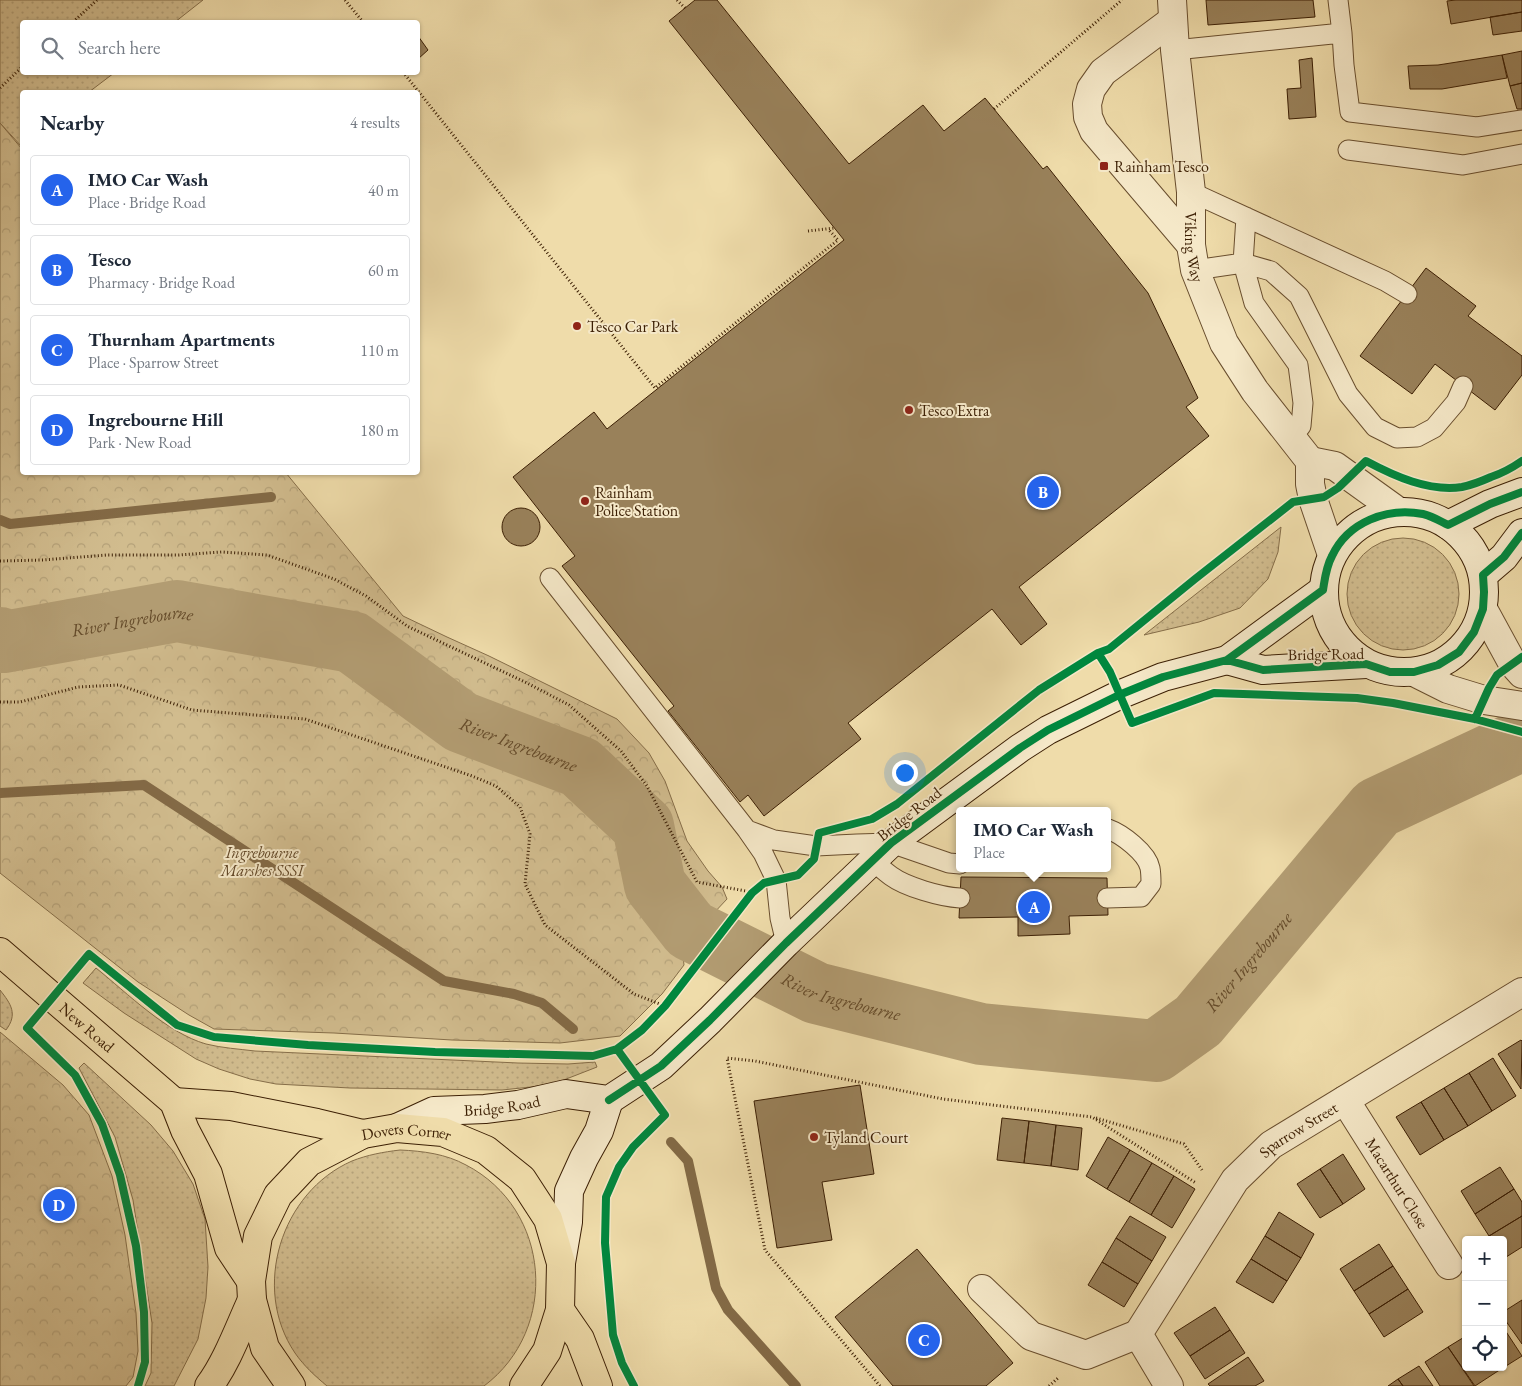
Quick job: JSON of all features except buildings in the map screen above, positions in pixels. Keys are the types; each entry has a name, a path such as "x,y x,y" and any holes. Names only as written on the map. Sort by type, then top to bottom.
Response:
{"main road":[{"name":"New Road","path":"0,952 174,1102 185,1130 208,1174 230,1248 252,1290"},
{"path":"174,1102 231,1106 318,1123 362,1134"},
{"name":"Dovers Corner","path":"291,1386 266,1348 252,1290 258,1236 278,1195 309,1162 362,1134 397,1128 443,1132 486,1150 522,1179 548,1218 561,1263 560,1310 547,1351 524,1386"},
{"path":"209,1386 219,1370 252,1290"},
{"path":"560,1310 580,1339 598,1386"}],"street":[{"name":"Viking Way","path":"1172,10 1191,192 1193,257 1224,343 1255,391 1310,461"},
{"path":"1172,10 1103,72 1091,89 1087,104 1088,117 1094,131 1193,257"},
{"path":"1332,555 1313,499 1310,484 1310,461 1334,466 1399,512"},
{"path":"1448,525 1490,504 1522,492"},
{"name":"Bridge Road","path":"1399,512 1425,514 1448,525 1460,535 1478,560 1484,592 1483,609 1474,632 1459,652 1438,666 1414,672 1390,672 1366,664 1348,651 1334,633 1325,612 1323,590 1326,572 1332,555 1344,538 1359,525 1379,515 1399,512"},
{"path":"1482,575 1504,557 1522,533"},
{"name":"Bridge Road","path":"397,1128 434,1110 485,1109 518,1105 566,1094 609,1100 661,1066 882,852 1020,748 1048,730 1144,684 1227,660 1323,590"},
{"path":"1483,609 1513,664 1522,674"},
{"name":"Bridge Road","path":"1227,660 1263,670 1366,664"},
{"path":"1414,672 1448,689 1484,700 1522,706"},
{"name":"Sparrow Street","path":"1138,1334 1235,1180 1271,1145 1522,992"},
{"path":"561,1263 568,1222 569,1191 599,1131 609,1100"},
{"name":"Macarthur Close","path":"1345,1100 1449,1265"},
{"path":"982,1289 1031,1336 1086,1355 1138,1334 1169,1386"}],"lane":[{"path":"1338,0 1350,112 1477,127 1522,120"},
{"path":"1175,50 1342,33"},
{"path":"1348,150 1463,165 1522,154"},
{"path":"1191,192 1386,281 1407,294"},
{"path":"1246,217 1243,263 1254,303 1298,365 1303,404 1301,426 1292,437"},
{"path":"1193,257 1243,263 1271,271 1299,296 1348,394 1375,427 1397,438 1418,437 1434,428 1456,402 1463,386"},
{"path":"550,578 763,853 776,880 780,918 786,943"},
{"path":"747,830 774,840 816,846 857,844 882,852 956,864"},
{"path":"1107,898 1141,897 1151,884 1150,866 1134,845 1111,830"},
{"path":"882,852 892,877 939,895 960,898"}],"path":[{"path":"74,20 97,0"},
{"path":"346,0 361,20"},
{"path":"677,0 685,8"},
{"path":"994,109 1122,0"},
{"path":"0,88 20,69"},
{"path":"405,75 417,90"},
{"path":"420,93 655,388 838,240 828,229"},
{"path":"808,231 835,228"},
{"path":"0,561 107,555 179,555 222,552 267,555 334,579 366,596 407,626 528,683 569,705 621,751 648,786 697,882 752,893"},
{"path":"0,702 20,702 78,687 119,685 192,710 305,719 496,786 520,807 530,834 525,884 545,925 634,994 662,1009 671,999"},
{"path":"746,900 764,883 776,880"},
{"path":"880,1386 765,1250 727,1058 755,1061 943,1099 1092,1117 1184,1144 1222,1200"},
{"path":"1092,1117 1222,1200"}],"green space":[{"path":"0,0 203,0 178,20 20,20 20,75 111,75 92,90 20,90 20,145 0,123"},
{"name":"Ingrebourne Marshes SSSI","path":"0,123 20,147 20,475 288,475 403,616 617,719 649,753 665,781 687,841 722,887 727,899 682,947 684,965 662,994 620,1036 560,1043 452,1040 334,1033 214,1029 138,982 0,873"},
{"path":"1281,527 1278,552 1268,579 1240,608 1199,622 1144,635"},
{"path":"1403,538 1425,542 1443,554 1455,572 1459,594 1455,616 1443,634 1425,646 1403,650 1381,646 1363,634 1351,616 1347,594 1351,572 1363,554 1381,542"},
{"path":"96,968 162,1022 191,1039 206,1044 255,1051 518,1063 568,1064 595,1062 597,1067 556,1083 502,1090 350,1088 276,1084 250,1079 196,1059 124,1013 83,983"},
{"path":"0,990 12,1009 12,1019 6,1030 0,1026"},
{"path":"0,1032 63,1085 89,1115 112,1176 125,1235 136,1313 138,1351 133,1377 126,1386 0,1386"},
{"path":"84,1063 151,1125 173,1151 193,1184 205,1219 208,1267 206,1298 198,1339 174,1386 145,1386 151,1373 152,1323 133,1200 115,1137 79,1068"},
{"path":"400,1150 434,1154 466,1165 494,1185 515,1210 529,1239 535,1271 534,1303 525,1334 509,1362 484,1386 327,1386 298,1358 282,1327 275,1300 275,1272 280,1244 291,1218 307,1195 327,1175 352,1161 375,1154"}],"waterway":[{"path":"0,520 10,524 271,497"},
{"name":"River Ingrebourne","path":"0,638 4,642 177,611 352,642 461,722 580,767 643,826 655,885 690,930 816,993 981,1034 1156,1051 1198,1021 1377,808 1522,740"},
{"path":"0,793 144,785 444,981 514,994 542,1003 573,1029"},
{"path":"671,1142 688,1161 716,1288 728,1310 796,1386"}],"cycle path":[{"path":"138,1386 145,1362 144,1312 136,1246 120,1175 102,1124 75,1075 27,1028 89,954 177,1025 214,1037 308,1045 435,1052 593,1056 617,1049 642,1030 665,1006 752,893 764,883 798,875 814,859 819,833 872,819 897,804 1039,690 1098,653 1109,649 1293,502 1324,497 1338,488 1366,461 1412,482 1450,488 1477,483 1503,472 1522,461"},
{"path":"609,1100 661,1066 891,843 1020,748 1048,730 1119,695 1163,677 1227,660 1323,590 1328,564 1332,556 1339,544 1358,526 1383,515 1409,512 1423,514 1448,525 1490,504 1522,492"},
{"path":"1227,660 1263,670 1366,664 1390,672 1414,672 1438,665 1459,652 1474,632 1483,609 1483,575 1504,557 1522,533"},
{"path":"1098,653 1110,672 1132,723 1214,693 1357,698 1475,719 1522,732"},
{"path":"1475,719 1497,675 1522,657"},
{"path":"617,1049 665,1115 633,1147 619,1167 606,1197 605,1243 613,1335 622,1363 634,1386"}],"place":[{"name":"Rainham Tesco","path":"1104,166"},
{"name":"Tesco Car Park","path":"577,326"},
{"name":"Tesco Extra","path":"909,410"},
{"name":"Tesco","path":"1043,492"},
{"name":"Rainham Police Station","path":"585,501"},
{"name":"IMO Car Wash","path":"1034,907"},
{"name":"Tyland Court","path":"814,1137"},
{"name":"Ingrebourne Hill","path":"59,1205"},
{"name":"Thurnham Apartments","path":"924,1340"}]}
